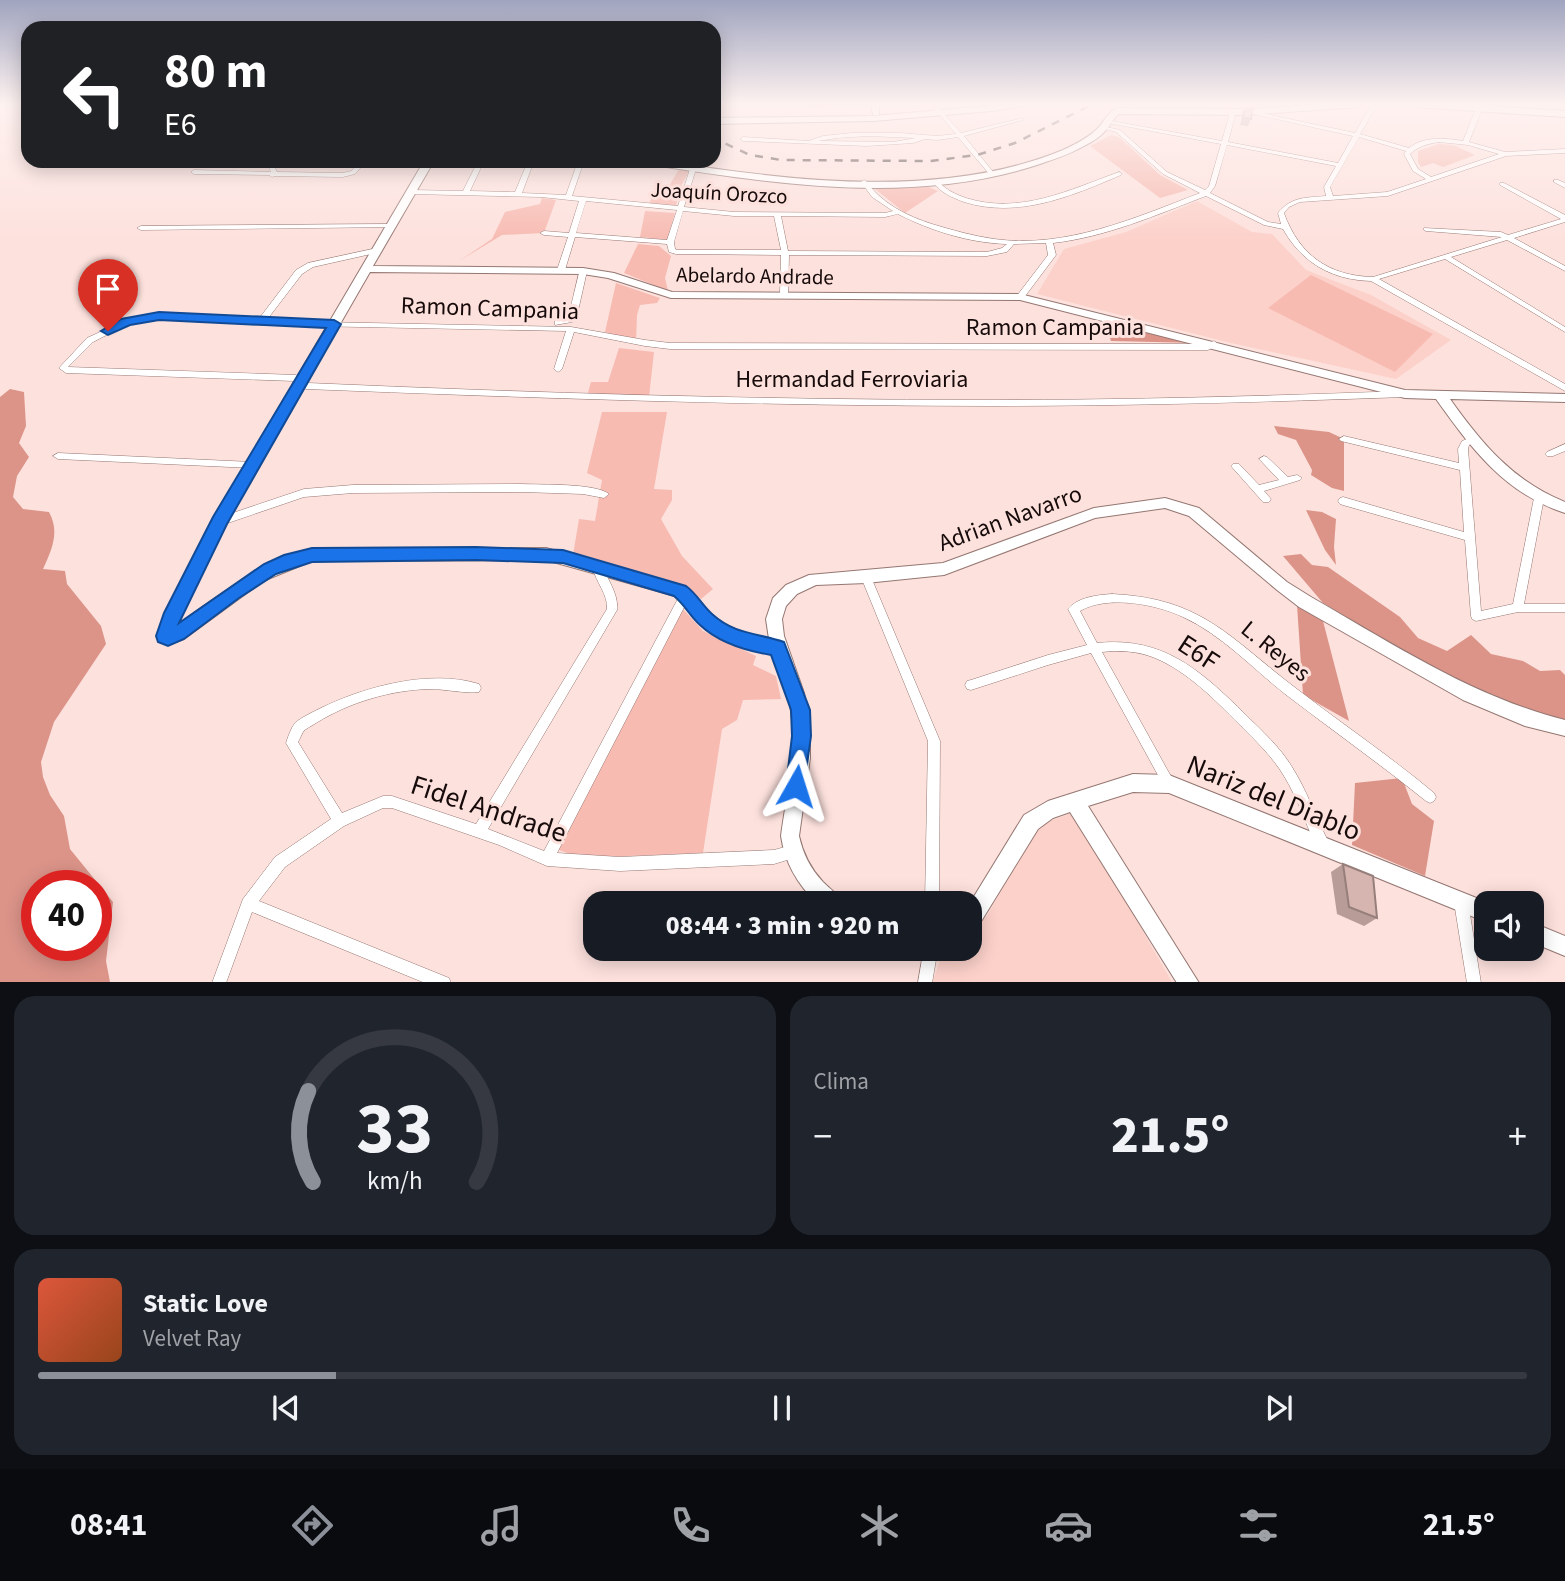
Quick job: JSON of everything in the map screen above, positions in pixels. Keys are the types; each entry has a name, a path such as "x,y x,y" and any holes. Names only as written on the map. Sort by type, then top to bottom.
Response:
{"street":[{"path":"972,150 992,174"},
{"path":"687,168 774,179 936,182 1030,166 1069,150"},
{"path":"1139,150 1165,173 1266,224 1284,227"},
{"path":"864,182 870,191 899,212 949,232 1011,244 1049,243 1121,226 1205,194 1212,186 1222,150"},
{"path":"1256,150 1340,165"},
{"path":"1331,198 1326,187 1349,150"},
{"path":"1409,150 1410,164 1432,180"},
{"path":"1490,150 1505,154"},
{"path":"1565,151 1505,154 1388,194 1299,201 1287,206 1281,214 1284,227 1309,258 1321,268 1357,280 1373,279 1565,219"},
{"path":"272,168 272,175"},
{"path":"194,172 348,175 356,168"},
{"path":"425,168 219,522 173,613 165,636 168,638 178,634 232,593 270,569 290,560 312,555 546,554 686,594 705,619 727,634 756,645 778,648"},
{"path":"466,192 478,168"},
{"path":"518,193 528,168"},
{"path":"568,198 579,168"},
{"path":"693,169 670,242 672,250 676,252 987,254 1004,250 1011,244"},
{"path":"936,182 945,191 960,199 1003,206 1068,195 1119,174"},
{"path":"1556,181 1565,186"},
{"path":"1502,184 1565,219"},
{"name":"Joaquín Orozco","path":"411,192 518,193 681,210 777,215 885,215 899,212"},
{"path":"561,270 583,199"},
{"path":"777,215 785,253 784,293"},
{"path":"141,228 391,226"},
{"path":"1426,229 1493,232 1509,237 1565,269"},
{"path":"544,233 670,242"},
{"path":"1020,297 1052,255 1049,243"},
{"path":"260,323 299,272 311,265 377,250"},
{"path":"1446,257 1565,330"},
{"name":"Abelardo Andrade","path":"366,269 583,271 612,276 668,295 1020,297"},
{"path":"533,327 572,320 583,271"},
{"path":"1373,279 1565,388"},
{"name":"Hermandad Ferroviaria","path":"1020,297 1405,394"},
{"name":"Ramon Campania","path":"300,382 296,378 63,368 90,340 126,322 159,316 260,323 571,329 636,343 670,346 1208,347 1215,344"},
{"path":"558,369 571,329"},
{"name":"Hermandad Ferroviaria","path":"300,382 306,386 748,401 1213,402 1405,394 1565,398"},
{"path":"1440,395 1472,440 1500,472 1539,498 1565,508"},
{"path":"1344,439 1463,467"},
{"path":"1472,440 1465,443 1463,467 1476,616 1518,608 1565,608"},
{"path":"1550,454 1565,447"},
{"path":"58,456 252,465"},
{"path":"1265,459 1286,481"},
{"path":"1236,466 1266,499"},
{"path":"1257,489 1297,478"},
{"path":"219,522 304,493 353,489 522,488 583,490 604,494"},
{"path":"1518,608 1539,498"},
{"path":"1343,501 1468,537"},
{"name":"Adrian Navarro","path":"792,852 790,836 802,736 800,710 778,648 773,619 782,596 799,584 814,579 944,569 1094,513 1165,503 1194,512 1297,592 1469,695 1525,718 1565,728"},
{"path":"479,831 612,610 613,599 599,575 598,568"},
{"path":"866,577 934,741 932,891"},
{"path":"547,859 686,594"},
{"name":"L. Reyes","path":"1095,648 1073,609 1082,602 1118,598 1187,613 1224,636 1289,690 1385,759 1430,797"},
{"name":"E6F","path":"971,685 1095,648 1125,647 1153,652 1178,662 1206,683 1270,747 1283,764 1324,846"},
{"path":"1095,648 1170,784"},
{"path":"339,821 292,743 299,727 384,689 435,685 475,688"},
{"name":"Nariz del Diablo","path":"982,902 1031,822 1048,810 1133,783 1170,784 1474,907"},
{"path":"1074,801 1189,982"},
{"name":"Fidel Andrade","path":"219,982 248,904 280,862 339,821 383,802 391,802 479,831 547,859 620,864 774,857 792,852"},
{"path":"792,852 802,871 821,891"},
{"path":"1461,901 1474,982"},
{"path":"248,904 444,982"},
{"path":"1544,937 1565,946"},
{"path":"925,982 929,961"}],"shaded area":[{"path":"1095,150 1133,150 1160,175 1188,190 1160,198"},
{"path":"1464,150 1475,155 1443,167 1433,163 1421,167 1418,151"},
{"path":"679,169 689,171 680,188 676,206 649,203 659,186 669,186"},
{"path":"922,184 938,191 905,213 875,189 878,185"},
{"path":"542,198 556,200 544,233 502,235 459,261 492,239 505,212 540,204"},
{"path":"1197,201 1252,232 1272,234 1306,270 1371,295 1451,340 1396,379 1231,343 1037,294 1064,249 1126,232"},
{"path":"645,211 675,213 667,240 640,237"},
{"path":"638,244 659,246 671,256 665,278 668,291 624,273"},
{"path":"1311,275 1433,334 1395,372 1268,308"},
{"path":"616,283 660,298 657,303 640,305 636,341 605,332"},
{"path":"1104,321 1198,343 1111,341"},
{"path":"619,348 654,352 649,397 587,396 591,382 608,382"},
{"path":"10,389 24,392 26,426 19,443 29,457 17,476 13,497 23,509 49,512 54,527 54,540 43,569 65,571 67,584 101,626 106,644 54,722 41,762 50,795 64,816 70,849 87,870 21,870 21,961 106,961 110,982 0,982 0,397"},
{"path":"602,412 667,412 654,489 672,490 672,500 661,519 682,556 713,589 701,599 681,586 573,555 579,519 595,521 602,480 587,473"},
{"path":"1274,426 1329,432 1344,439 1344,491 1332,488 1311,475 1312,470 1296,440 1278,434"},
{"path":"1306,510 1322,512 1336,519 1336,565 1325,550"},
{"path":"1301,554 1312,565 1328,567 1400,617 1418,638 1447,651 1471,635 1491,654 1523,661 1540,671 1560,670 1565,675 1565,723 1523,713 1410,656 1323,603 1283,556"},
{"path":"1297,605 1323,621 1349,721 1303,695"},
{"path":"682,608 703,631 756,656 753,665 776,676 781,699 743,700 737,720 722,729 703,853 579,858 557,849"},
{"path":"1402,778 1412,804 1434,821 1425,876 1352,845 1355,783"},
{"path":"1072,813 1080,822 1172,982 932,982 940,961 982,961 982,920 987,916 1036,826"}],"building":[{"path":"1343,864 1373,876 1377,918 1349,907"}],"railway":[{"path":"739,150 750,155 781,160 930,161 977,155 993,150"}],"route":[{"path":"108,331 142,317 159,316 260,323 334,324 219,522 165,631 168,638 178,634 232,593 270,569 290,560 312,555 546,554 563,557 680,591 691,599 705,619 727,634 756,645 778,648 800,710 802,736 796,786"}]}
